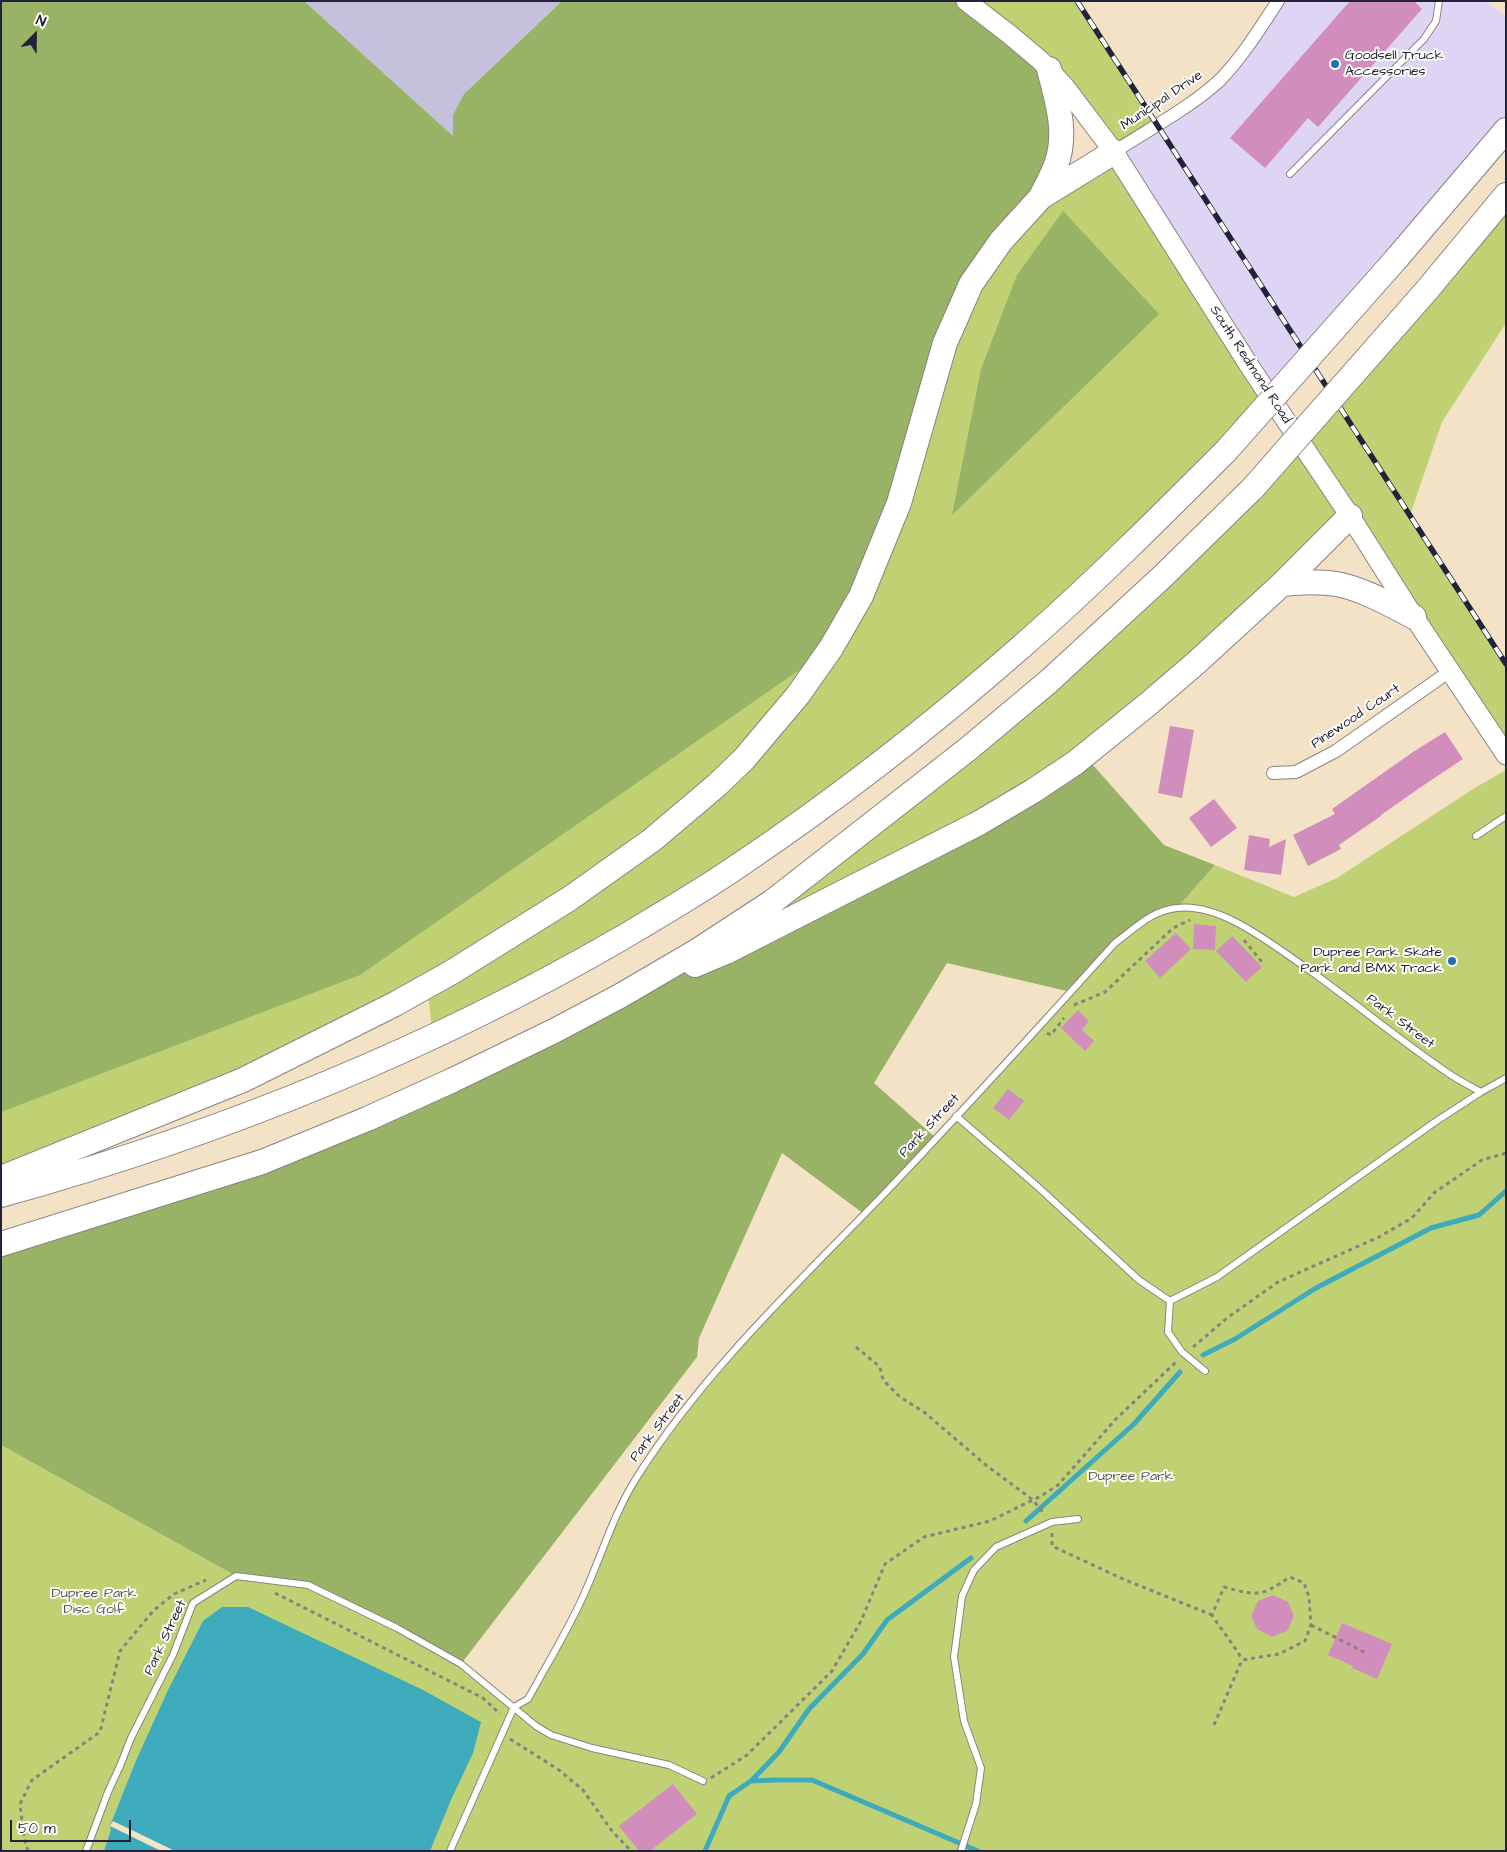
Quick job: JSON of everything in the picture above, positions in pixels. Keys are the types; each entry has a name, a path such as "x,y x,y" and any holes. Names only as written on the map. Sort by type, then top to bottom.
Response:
{"highway":[{"path":"1041,197 1056,164 1062,136 1060,111 1049,69"},
{"path":"1,1196 179,1141 344,1077 434,1037 526,991 655,918 773,842 948,710 1021,648 1092,583 1226,451 1397,258 1506,130"},
{"path":"1,1178 243,1080 395,1004 444,977 553,909 652,840 737,766 798,695 831,648 861,596 899,502 944,343 971,284 1001,241 1041,197 1114,152"},
{"path":"1,1244 270,1158 367,1119 554,1031 620,996 697,951 772,902 968,749 1055,675 1162,577 1253,488 1427,290 1506,195"},
{"path":"620,996 726,952 980,823 1033,791 1075,763 1196,664 1282,584 1350,516"},
{"path":"1282,584 1304,582 1337,584 1376,597 1414,617"}],"street":[{"name":"South Redmond Road","path":"966,1 1009,34 1049,69 1114,152 1252,370 1506,755"},
{"name":"Municipal Drive","path":"1114,152 1202,95 1220,79 1278,1"},
{"name":"Pinewood Court","path":"1273,773 1296,772 1336,750 1450,671"}],"lane":[{"path":"1290,174 1424,39 1436,21 1439,1"},
{"path":"1476,836 1506,816"},
{"name":"Park Street","path":"450,1851 514,1707 528,1699 584,1594 621,1506 637,1478 668,1433 719,1368 806,1273 956,1116 1115,943 1152,916 1166,910 1177,908 1196,909 1216,914 1246,927 1340,991 1448,1074 1481,1092"},
{"path":"1170,1301 1217,1276 1436,1122 1506,1078"},
{"path":"956,1116 1037,1186 1139,1280 1170,1301"},
{"path":"1170,1301 1168,1332 1185,1354 1205,1371"},
{"path":"961,1850 976,1804 981,1768 964,1721 954,1657 962,1596 974,1570 996,1547 1052,1522 1078,1518"},
{"name":"Park Street","path":"86,1851 131,1738 173,1655 193,1603 236,1576 308,1585 397,1628 461,1664 536,1726 551,1735 592,1748 669,1765 702,1781"}],"path":[{"path":"1037,1029 1051,1035 1074,1005 1105,992 1173,928 1194,918"},
{"path":"1243,939 1262,962"},
{"path":"702,1781 716,1777 747,1755 832,1671 861,1621 885,1564 924,1537 990,1521 1033,1500 1058,1484 1116,1420 1185,1354 1227,1318 1278,1282 1379,1237 1404,1223 1412,1218 1435,1192 1482,1160 1506,1153"},
{"path":"856,1346 880,1367 883,1380 900,1397 924,1412 986,1466 1033,1500 1038,1506"},
{"path":"1052,1522 1052,1546 1212,1615 1234,1644 1242,1660 1214,1725"},
{"path":"1212,1615 1224,1587 1251,1594 1268,1591 1290,1577 1304,1583 1309,1597 1311,1625 1305,1641 1278,1654 1242,1660"},
{"path":"28,1851 24,1838 20,1804 32,1780 100,1732 120,1651 153,1611 174,1594 207,1580 229,1580"},
{"path":"270,1590 483,1698 508,1720 511,1740 529,1749 551,1764 582,1790 612,1830 631,1851"},
{"path":"1311,1625 1368,1654"}],"shaded area":[{"path":"304,1 562,1 464,94 454,137"},
{"path":"1278,1 1486,1 1506,16 1506,130 1272,401 1114,152 1202,95"}],"green space":[{"path":"1,1 304,1 453,136 453,115 464,94 562,1 966,1 1041,61 1057,164 971,284 899,503 831,648 360,975 1,1112"},
{"path":"966,1 1076,1 1156,124 1115,151 1272,401 1092,583 780,836 433,1037 427,986 1,1176 1,1086 945,343 1001,241 1114,152"},
{"path":"1506,195 1506,323 1442,422 1410,515 1506,664 1506,755 1351,517 1075,763 726,952 1162,577"},
{"path":"1063,211 1159,314 952,515 981,369 1017,275"},
{"path":"1084,755 1164,845 1215,865 1177,908 1165,910 1115,943 1071,992 947,963 874,1083 936,1138 864,1214 782,1153 699,1338 697,1357 461,1664 308,1585 236,1576 1,1445 1,1244 262,1162 554,1031"},
{"name":"Dupree Park","path":"1506,770 1506,1851 1,1851 1,1445 236,1576 308,1585 461,1664 514,1707 528,1699 584,1594 637,1477 719,1368 1115,943 1152,916 1192,909 1177,908 1215,865 1294,897 1337,878 1473,789"}],"water":[{"path":"222,1607 248,1607 423,1690 481,1722 473,1753 430,1851 104,1851 111,1830 110,1826 135,1763 168,1690 203,1621"}],"pier":[{"path":"113,1821 175,1851 161,1851 110,1826"}],"building":[{"name":"Goodsell Truck Accessories","path":"1350,1 1414,1 1422,9 1318,127 1308,118 1265,168 1230,138"},
{"path":"1170,726 1194,730 1182,798 1158,793"},
{"path":"1445,732 1463,759 1339,845 1341,849 1308,866 1293,835 1335,814 1332,809"},
{"path":"1214,799 1237,828 1211,847 1189,818"},
{"path":"1249,835 1270,839 1269,847 1286,839 1281,875 1244,870"},
{"path":"1194,924 1216,926 1215,950 1193,949"},
{"path":"1176,933 1191,949 1160,978 1145,961"},
{"path":"1232,936 1262,967 1246,982 1216,951"},
{"path":"1078,1010 1089,1021 1082,1030 1094,1041 1085,1051 1061,1028"},
{"path":"1008,1089 1024,1101 1009,1120 993,1108"},
{"path":"1273,1595 1288,1602 1294,1616 1287,1631 1272,1637 1257,1629 1251,1616 1258,1601"},
{"path":"1342,1623 1392,1644 1377,1679 1328,1655"},
{"path":"673,1784 697,1814 650,1851 639,1851 619,1826"}],"waterway":[{"path":"1203,1355 1235,1339 1316,1288 1431,1228 1479,1215 1506,1191"},
{"path":"1026,1521 1134,1424 1180,1372"},
{"path":"751,1781 779,1752 809,1709 863,1654 887,1620 971,1558"},
{"path":"705,1851 729,1796 751,1781 775,1780 812,1780 978,1851"}],"railway":[{"path":"1077,1 1506,664"}],"place":[{"name":"Goodsell Truck Accessories","path":"1335,64"},
{"name":"Dupree Park Skate Park and BMX Track","path":"1452,961"}],"park label":[{"name":"Dupree Park Disc Golf","path":"94,1602"}]}
